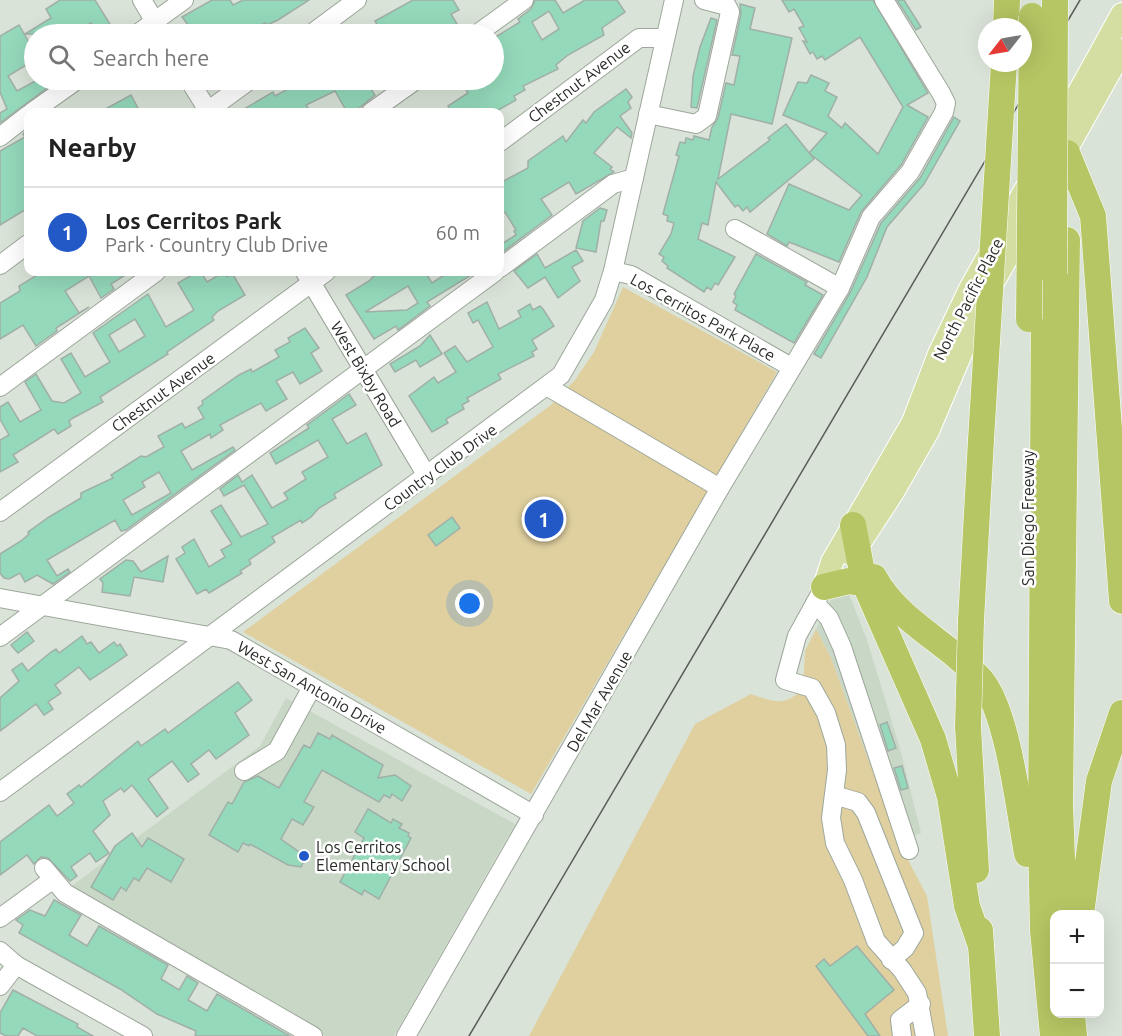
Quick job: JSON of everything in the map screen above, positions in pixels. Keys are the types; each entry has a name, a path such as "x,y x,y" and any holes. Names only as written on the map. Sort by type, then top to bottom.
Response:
{"highway":[{"path":"1006,18 1007,0"},
{"path":"1053,1036 1043,931 1041,814 1055,0"},
{"path":"1065,910 1060,804 1069,0"},
{"path":"1037,5 1049,284 1049,848 1052,910"},
{"name":"San Diego Freeway","path":"1037,5 1029,319 1027,854 1040,1036"},
{"path":"987,1036 968,726 971,621 1003,72"},
{"path":"1066,153 1093,216 1122,601"},
{"path":"856,536 871,584 933,739 950,797 967,906 981,946"},
{"path":"819,595 849,580 871,584 899,612 973,672 988,689 1001,718 1027,854"},
{"path":"1082,910 1098,782 1122,712"},
{"path":"1058,1018 1060,1036"},
{"path":"1072,1018 1074,1036"}],"main road":[{"name":"North Pacific Place","path":"856,536 912,422 939,354 970,289 1122,14"},
{"name":"North Pacific Place","path":"819,595 832,562 856,536 928,431 985,297 1122,50"}],"street":[{"path":"142,0 157,24"},
{"path":"163,24 184,0"},
{"path":"325,24 357,0"},
{"path":"491,24 524,0"},
{"name":"Country Club Drive","path":"0,792 548,387 561,375 577,351 604,300 613,271 674,0"},
{"path":"648,114 696,124 707,116 730,12 727,6 704,0"},
{"path":"791,367 840,288 872,217 910,172 944,112 946,103 884,0"},
{"name":"Chestnut Avenue","path":"504,139 639,38 664,38"},
{"path":"38,108 63,90"},
{"path":"195,90 205,108"},
{"path":"212,108 237,90"},
{"path":"377,108 402,90"},
{"path":"0,137 24,119"},
{"path":"504,265 613,184 634,178"},
{"path":"735,229 840,288"},
{"path":"0,265 24,247"},
{"name":"Los Cerritos Park Place","path":"613,271 631,275 791,367"},
{"path":"0,387 151,276"},
{"name":"Chestnut Avenue","path":"0,512 313,276"},
{"name":"West Bixby Road","path":"315,276 363,369 427,476"},
{"path":"0,637 490,276"},
{"name":"Del Mar Avenue","path":"406,1036 791,367"},
{"path":"548,387 720,488"},
{"path":"819,595 842,647 909,850"},
{"name":"North Pacific Place","path":"819,595 797,636 785,680 812,688 826,713 836,745 837,770 834,795"},
{"name":"West San Antonio Drive","path":"0,598 231,640 534,815"},
{"path":"244,771 277,751 312,687"},
{"path":"891,960 905,948 914,933 909,917 866,813 858,802 834,795 831,818 835,843 853,880 876,941 891,960 902,970 921,1004 925,1036"},
{"path":"0,918 48,874 65,893 313,1036"},
{"path":"0,951 16,965 143,1036"},
{"path":"0,986 16,965"},
{"path":"902,1036 900,1020 921,1004"}],"shaded area":[{"path":"623,287 777,372 531,794 243,632 551,405 575,380 594,352"},
{"path":"847,589 867,640 899,745 921,833 898,841 831,658 816,629 831,599"},
{"path":"816,629 831,658 898,841 927,896 948,1036 529,1036 695,724 751,694 778,701 784,701 796,695 803,689 805,651"},
{"name":"Los Cerritos Elementary School","path":"286,698 515,824 394,1036 326,1036 69,888 260,746"}],"building":[{"path":"60,0 95,0 110,24 41,24 51,18 46,9"},
{"path":"212,0 230,0 233,5 243,0 309,0 269,24 187,24 182,17"},
{"path":"413,0 453,0 459,10 451,14 457,24 377,24 375,21"},
{"path":"535,0 555,0 563,13 585,0 617,0 625,12 602,28 604,35 568,55 556,65 558,69 523,86 525,90 514,96 516,100 502,108 449,108 448,106 468,93 466,90 504,90 504,32 520,22 518,19 531,9","holes":["549,11 559,29 542,40 532,22"]},
{"path":"782,0 873,0 928,93 907,105 928,117 901,165 861,212 839,262 789,242 787,246 767,234 789,184 849,210 862,195 809,153 827,133 783,115 798,82 807,83 811,75 829,83 825,91 837,97 828,116 842,128 845,123 878,154 903,107 860,37 825,60 822,56 817,59 813,52 810,54 803,41 807,42 799,28 804,26 794,9 789,12"},
{"path":"897,0 904,0 921,27 916,30"},
{"path":"740,4 755,8 750,29 792,38 772,124 731,114 718,179 770,140 768,138 786,124 814,159 750,212 747,207 743,211 738,205 735,207 716,182 708,225 702,223 698,239 735,257 718,285 715,283 711,290 707,287 704,292 667,268 668,266 662,261 664,257 659,254 671,234 674,223 667,221 668,216 663,214 679,156 676,155 680,142 685,143 686,138 693,140 694,136 709,140 712,127 718,118 726,83 734,85 740,56 732,55 741,14"},
{"path":"711,18 717,20 697,108 691,107 693,76 700,47"},
{"path":"19,25 24,34 24,66 8,76 17,91 24,87 24,90 45,90 0,123 0,113 7,109 0,92 0,36"},
{"path":"626,89 632,97 628,102 631,108 620,116 632,133 631,138 617,127 594,153 612,167 610,169 614,172 576,194 569,182 541,199 552,215 504,251 504,242 516,235 514,231 516,230 504,213 504,181 528,168 528,161 563,136 566,142 583,120 586,123 594,112"},
{"path":"286,90 372,90 375,95 359,108 345,108 335,91 306,105 308,108 246,108 273,92 275,96"},
{"path":"131,95 138,108 107,108"},
{"path":"954,117 960,121 924,184 887,227 867,277 821,358 814,354 850,293 881,223 920,178"},
{"path":"24,138 24,210 0,225 0,151"},
{"path":"600,208 607,210 604,221 601,221 596,252 576,248 583,221"},
{"path":"576,250 583,261 572,267 580,281 558,298 545,277 528,288 514,271 537,254 545,268"},
{"path":"756,254 807,282 805,285 823,295 794,343 735,310 737,305 733,302 736,296 734,294"},
{"path":"35,276 89,276 65,291 79,313 89,307 56,328 57,331 36,346 23,325 0,339 0,303 20,291 19,286"},
{"path":"89,276 124,276 111,284 114,289 101,298"},
{"path":"190,276 203,276 207,282 217,276 234,276 245,295 218,311 212,317 214,320 167,352 168,354 100,397 103,402 69,421 71,426 58,434 54,429 13,455 18,462 0,472 0,440 9,435 0,419 0,407 8,402 20,422 41,410 25,382 36,374 52,401 64,403 81,393 61,359 71,353 85,377 110,362 93,333 148,294 166,327 194,310 178,283","holes":["135,319 145,336 119,352 109,335"]},
{"path":"374,276 428,276 432,283 443,276 469,276 427,302 430,306 398,330 396,326 374,339 346,295","holes":["408,286 418,303 407,310 365,312"]},
{"path":"487,302 499,329 521,317 518,311 530,304 533,310 540,306 554,326 532,340 537,349 532,352 534,356 498,374 501,379 467,398 469,401 462,405 464,409 446,419 448,423 432,432 409,396 434,377 438,383 456,372 444,353 455,346 467,362 493,347 478,320 473,323 468,313"},
{"path":"305,328 319,348 311,353 322,371 300,384 293,372 276,381 287,399 266,411 261,403 220,425 223,430 211,438 210,434 181,451 192,470 233,447 235,450 126,530 121,531 115,520 47,560 57,576 68,569 70,572 53,584 37,575 25,582 20,573 9,579 4,578 0,573 0,554 21,541 29,534 28,532 49,517 81,498 81,493 113,478 111,475 141,456 146,457 164,447 158,436 182,423 185,428 204,418 198,408 203,404 202,401 239,375 251,369 252,372 279,357 275,350 290,342 288,338","holes":["159,472 171,493 132,515 123,500 145,487 142,482"]},
{"path":"430,335 442,354 420,367 416,360 395,372 390,364 420,346"},
{"path":"349,394 356,405 332,419 347,444 366,433 382,465 334,494 336,498 319,508 302,523 301,520 272,537 275,542 249,560 251,564 240,571 242,573 209,593 206,589 197,594 176,559 185,553 182,547 194,539 209,567 225,557 221,550 232,544 211,511 221,505 241,537 268,524 244,485 224,496 220,489 238,475 242,482 252,475 272,508 288,499 284,493 306,479 302,472 328,457 318,440 276,464 270,453 309,428 307,425"},
{"path":"452,517 460,528 436,546 428,535"},
{"path":"168,556 163,582 134,577 130,596 102,592 103,583 100,579 126,560 133,561 141,572"},
{"path":"27,632 34,641 18,653 11,645"},
{"path":"82,636 87,644 91,642 99,653 114,642 117,646 120,644 127,655 90,680 79,667 55,685 61,693 48,702 53,709 44,715 36,704 0,731 0,698 19,681 12,670 22,663 28,671 51,652 56,649 59,653"},
{"path":"238,682 252,700 235,713 249,735 216,759 209,750 191,764 199,774 188,782 172,761 148,779 168,808 157,817 132,785 124,792 121,788 103,801 110,815 93,831 109,853 96,862 90,853 71,867 77,876 70,881 48,858 41,857 34,864 27,855 0,875 0,842 49,805 57,816 74,803 67,794 79,785 81,787 138,741 141,746 165,729 168,733"},
{"path":"887,722 896,748 888,751 880,725"},
{"path":"318,733 330,739 332,735 383,765 378,778 395,775 411,786 402,801 392,794 390,798 384,795 379,802 322,770 304,802 314,807 303,825 292,819 281,839 306,857 301,867 288,865 250,844 249,846 243,843 238,852 209,835 228,802 232,804 244,782 258,776 279,788 304,745 310,748"},
{"path":"902,766 908,788 901,790 894,768"},
{"path":"368,809 391,823 393,819 402,824 399,828 409,833 408,836 411,838 379,899 364,890 362,895 340,882 364,838 355,832"},
{"path":"132,833 142,847 148,838 184,859 171,882 147,868 139,881 134,878 126,891 121,887 113,900 91,887 115,846"},
{"path":"54,900 81,915 69,935 87,946 99,926 168,965 161,979 179,990 187,976 198,983 188,1000 207,1011 217,994 290,1036 195,1036 196,1031 157,1014 120,989 19,933 23,925 16,920 30,910 45,916"},
{"path":"857,946 894,990 865,1014 880,1036 868,1036 816,966 824,959 830,966"},
{"path":"13,990 78,1024 77,1027 93,1036 37,1036 23,1028 18,1036 6,1036 0,1033 0,1013"}],"tram line":[{"path":"469,1036 1080,0"}],"place":[{"name":"Los Cerritos Park","path":"544,519"},
{"name":"Los Cerritos Elementary School","path":"304,856"}]}
